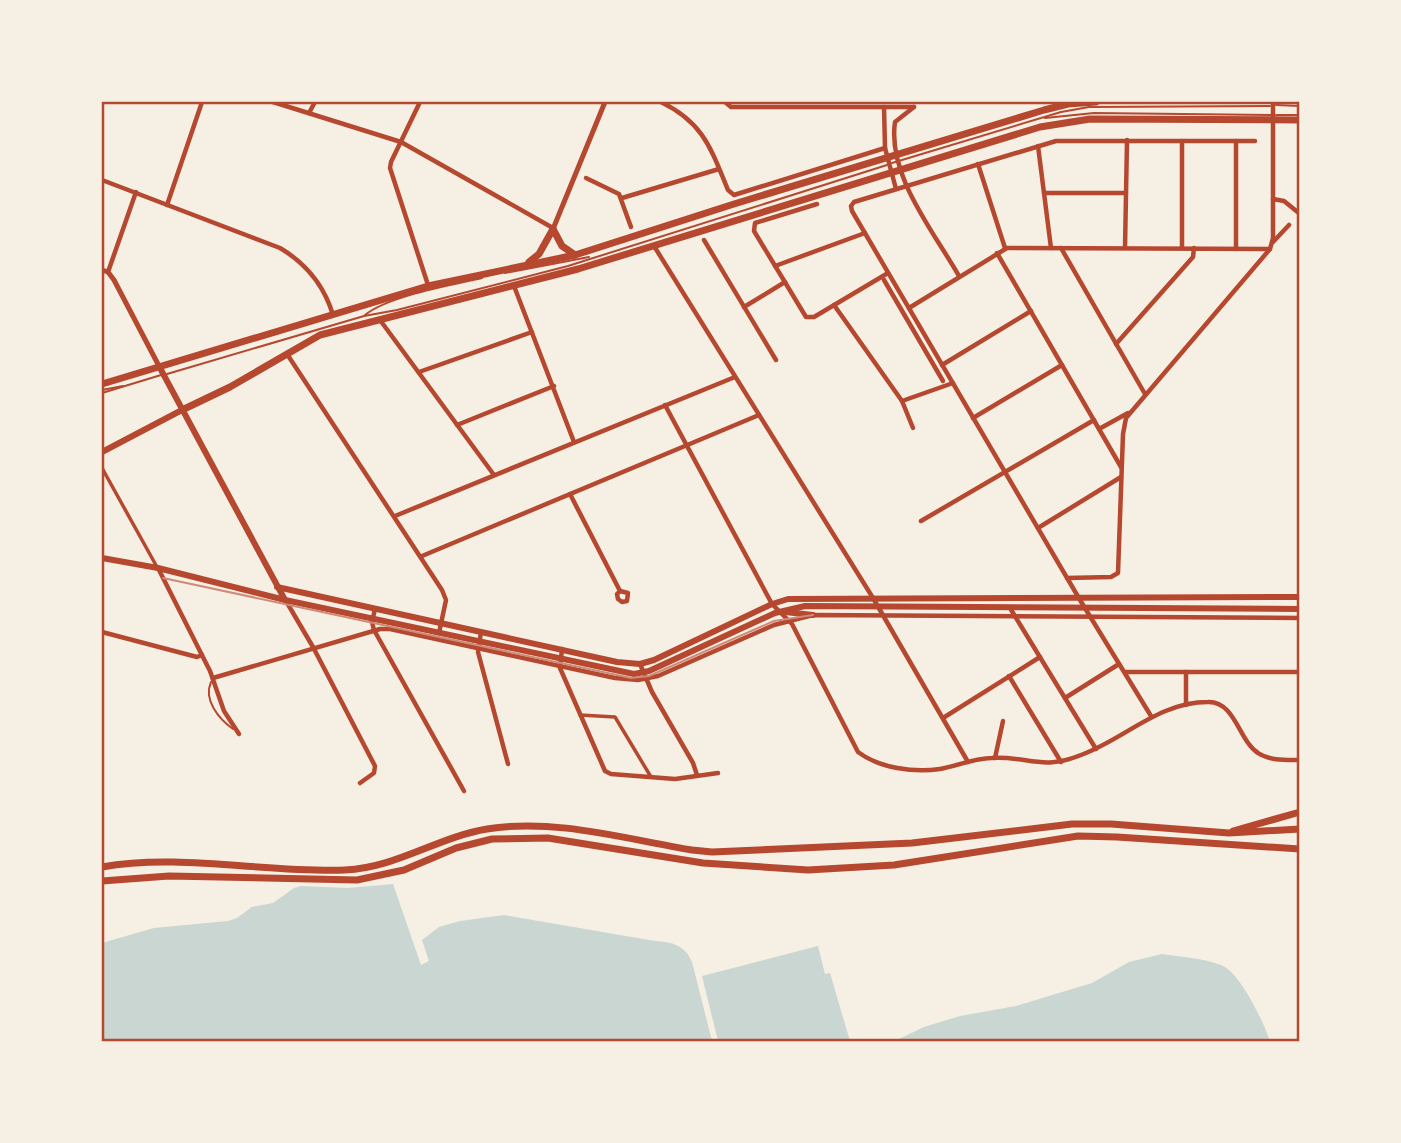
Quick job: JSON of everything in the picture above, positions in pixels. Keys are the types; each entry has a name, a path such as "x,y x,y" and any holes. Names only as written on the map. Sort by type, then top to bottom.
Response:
{"main road":[{"path":"102,384 162,371 428,286 526,265 545,266 653,245 1044,110 1068,104 1096,102"},
{"path":"102,452 230,387 320,335 513,285 545,266 575,255 893,163 1060,122 1090,119 1300,117"},
{"path":"553,229 562,246 575,255"},
{"path":"545,266 553,229"},
{"path":"162,371 285,600"},
{"path":"102,558 158,568 285,600 559,662 644,677 780,611 805,606 1300,609"},
{"path":"277,587 617,662 640,664 654,660 772,604 803,598 1080,600 1300,597"},
{"path":"942,607 943,598"},
{"path":"980,598 980,608"},
{"path":"1033,599 1033,609"},
{"path":"780,611 813,615"},
{"path":"1216,833 1300,812"},
{"path":"102,867 155,863 329,870 369,868 456,837 485,829 523,825 551,826 712,852 912,843 1072,824 1111,824 1250,834 1300,829"},
{"path":"102,881 169,876 357,880 404,870 456,848 478,842 522,837 548,838 703,863 808,870 894,865 1078,836 1300,849"}],"street":[{"path":"167,205 202,102"},
{"path":"273,102 401,142 553,229 606,102"},
{"path":"310,113 315,102"},
{"path":"420,102 390,168 428,286"},
{"path":"661,102 682,113 697,126 710,145 728,190 734,195 885,148"},
{"path":"725,102 731,107 863,104 884,107 914,104"},
{"path":"1099,429 1129,412 1270,250 1273,103"},
{"path":"896,189 893,163 895,122 914,104"},
{"path":"884,107 885,148 960,276"},
{"path":"1151,716 864,233 851,206 854,202 896,189 1062,141 1255,141"},
{"path":"1125,248 1127,141"},
{"path":"1182,141 1182,248"},
{"path":"1236,141 1236,249"},
{"path":"1038,146 1051,248"},
{"path":"978,164 1005,248"},
{"path":"622,198 719,169"},
{"path":"586,178 615,190 622,198 631,227"},
{"path":"102,180 280,248 308,268 320,285 333,316"},
{"path":"136,192 105,271 130,309 162,371"},
{"path":"1044,193 1126,193"},
{"path":"1273,199 1284,201 1300,214"},
{"path":"817,204 755,223 754,232 808,318 888,273"},
{"path":"1272,242 1277,240 1289,225"},
{"path":"775,266 864,233"},
{"path":"704,240 776,360"},
{"path":"653,245 873,598 968,762"},
{"path":"909,307 1005,248 1270,250"},
{"path":"1061,248 1145,394"},
{"path":"1116,345 1193,257 1194,248"},
{"path":"997,253 1122,468"},
{"path":"884,280 943,381"},
{"path":"744,307 785,282"},
{"path":"513,285 574,442"},
{"path":"834,305 902,401 914,428"},
{"path":"942,365 1031,311"},
{"path":"379,319 494,475"},
{"path":"419,372 532,332"},
{"path":"286,353 422,556 445,596 439,633"},
{"path":"973,418 1062,365"},
{"path":"395,516 735,376"},
{"path":"902,401 953,383"},
{"path":"457,425 554,386"},
{"path":"665,405 772,604 789,621 858,752 873,761 912,769 940,769 995,758 1046,764 1061,762 1096,749 1164,710 1211,701 1218,703 1259,754 1300,760"},
{"path":"1067,578 1111,577 1118,573 1123,428 1129,412"},
{"path":"422,556 759,415"},
{"path":"921,521 1094,420"},
{"path":"102,468 158,568 202,654 213,678 219,701 239,734"},
{"path":"1038,528 1121,477"},
{"path":"570,494 620,591"},
{"path":"285,600 313,647 375,766 374,773 360,783"},
{"path":"375,608 374,630 464,791"},
{"path":"1010,608 1096,749"},
{"path":"644,677 789,621 813,615 1300,618"},
{"path":"213,678 374,630 390,629 478,644"},
{"path":"481,631 478,644 509,764"},
{"path":"102,632 197,657 202,654"},
{"path":"562,649 559,662 606,771 611,774 675,779 718,773"},
{"path":"943,718 1040,657"},
{"path":"640,664 644,677 693,763 697,775"},
{"path":"1065,698 1119,664"},
{"path":"1124,672 1300,672"},
{"path":"1186,672 1186,705"},
{"path":"1009,676 1061,762"},
{"path":"580,715 615,717 651,777"},
{"path":"995,758 1003,721"}],"lane":[{"path":"364,316 371,310 422,293 494,275 593,256 1061,111 1089,107 1273,103 1300,106"},
{"path":"1041,118 1094,113 1273,117"},
{"path":"102,391 135,384 162,371 364,316 397,310 545,266 593,256"},
{"path":"213,678 208,692 215,713 239,734"}],"shaded area":[{"path":"393,884 421,965 429,961 422,940 439,927 504,915 667,942 677,946 686,952 692,962 712,1041 102,1041 102,943 154,928 228,921 252,907 273,903 301,886 348,888"},
{"path":"818,946 825,974 830,973 850,1041 718,1041 702,976"},
{"path":"1162,954 1207,961 1228,970 1243,987 1270,1041 895,1041 924,1027 960,1016 1016,1006 1092,983 1129,962"}],"tram line":[{"path":"163,578 631,678 649,676 774,621 813,615"}]}
